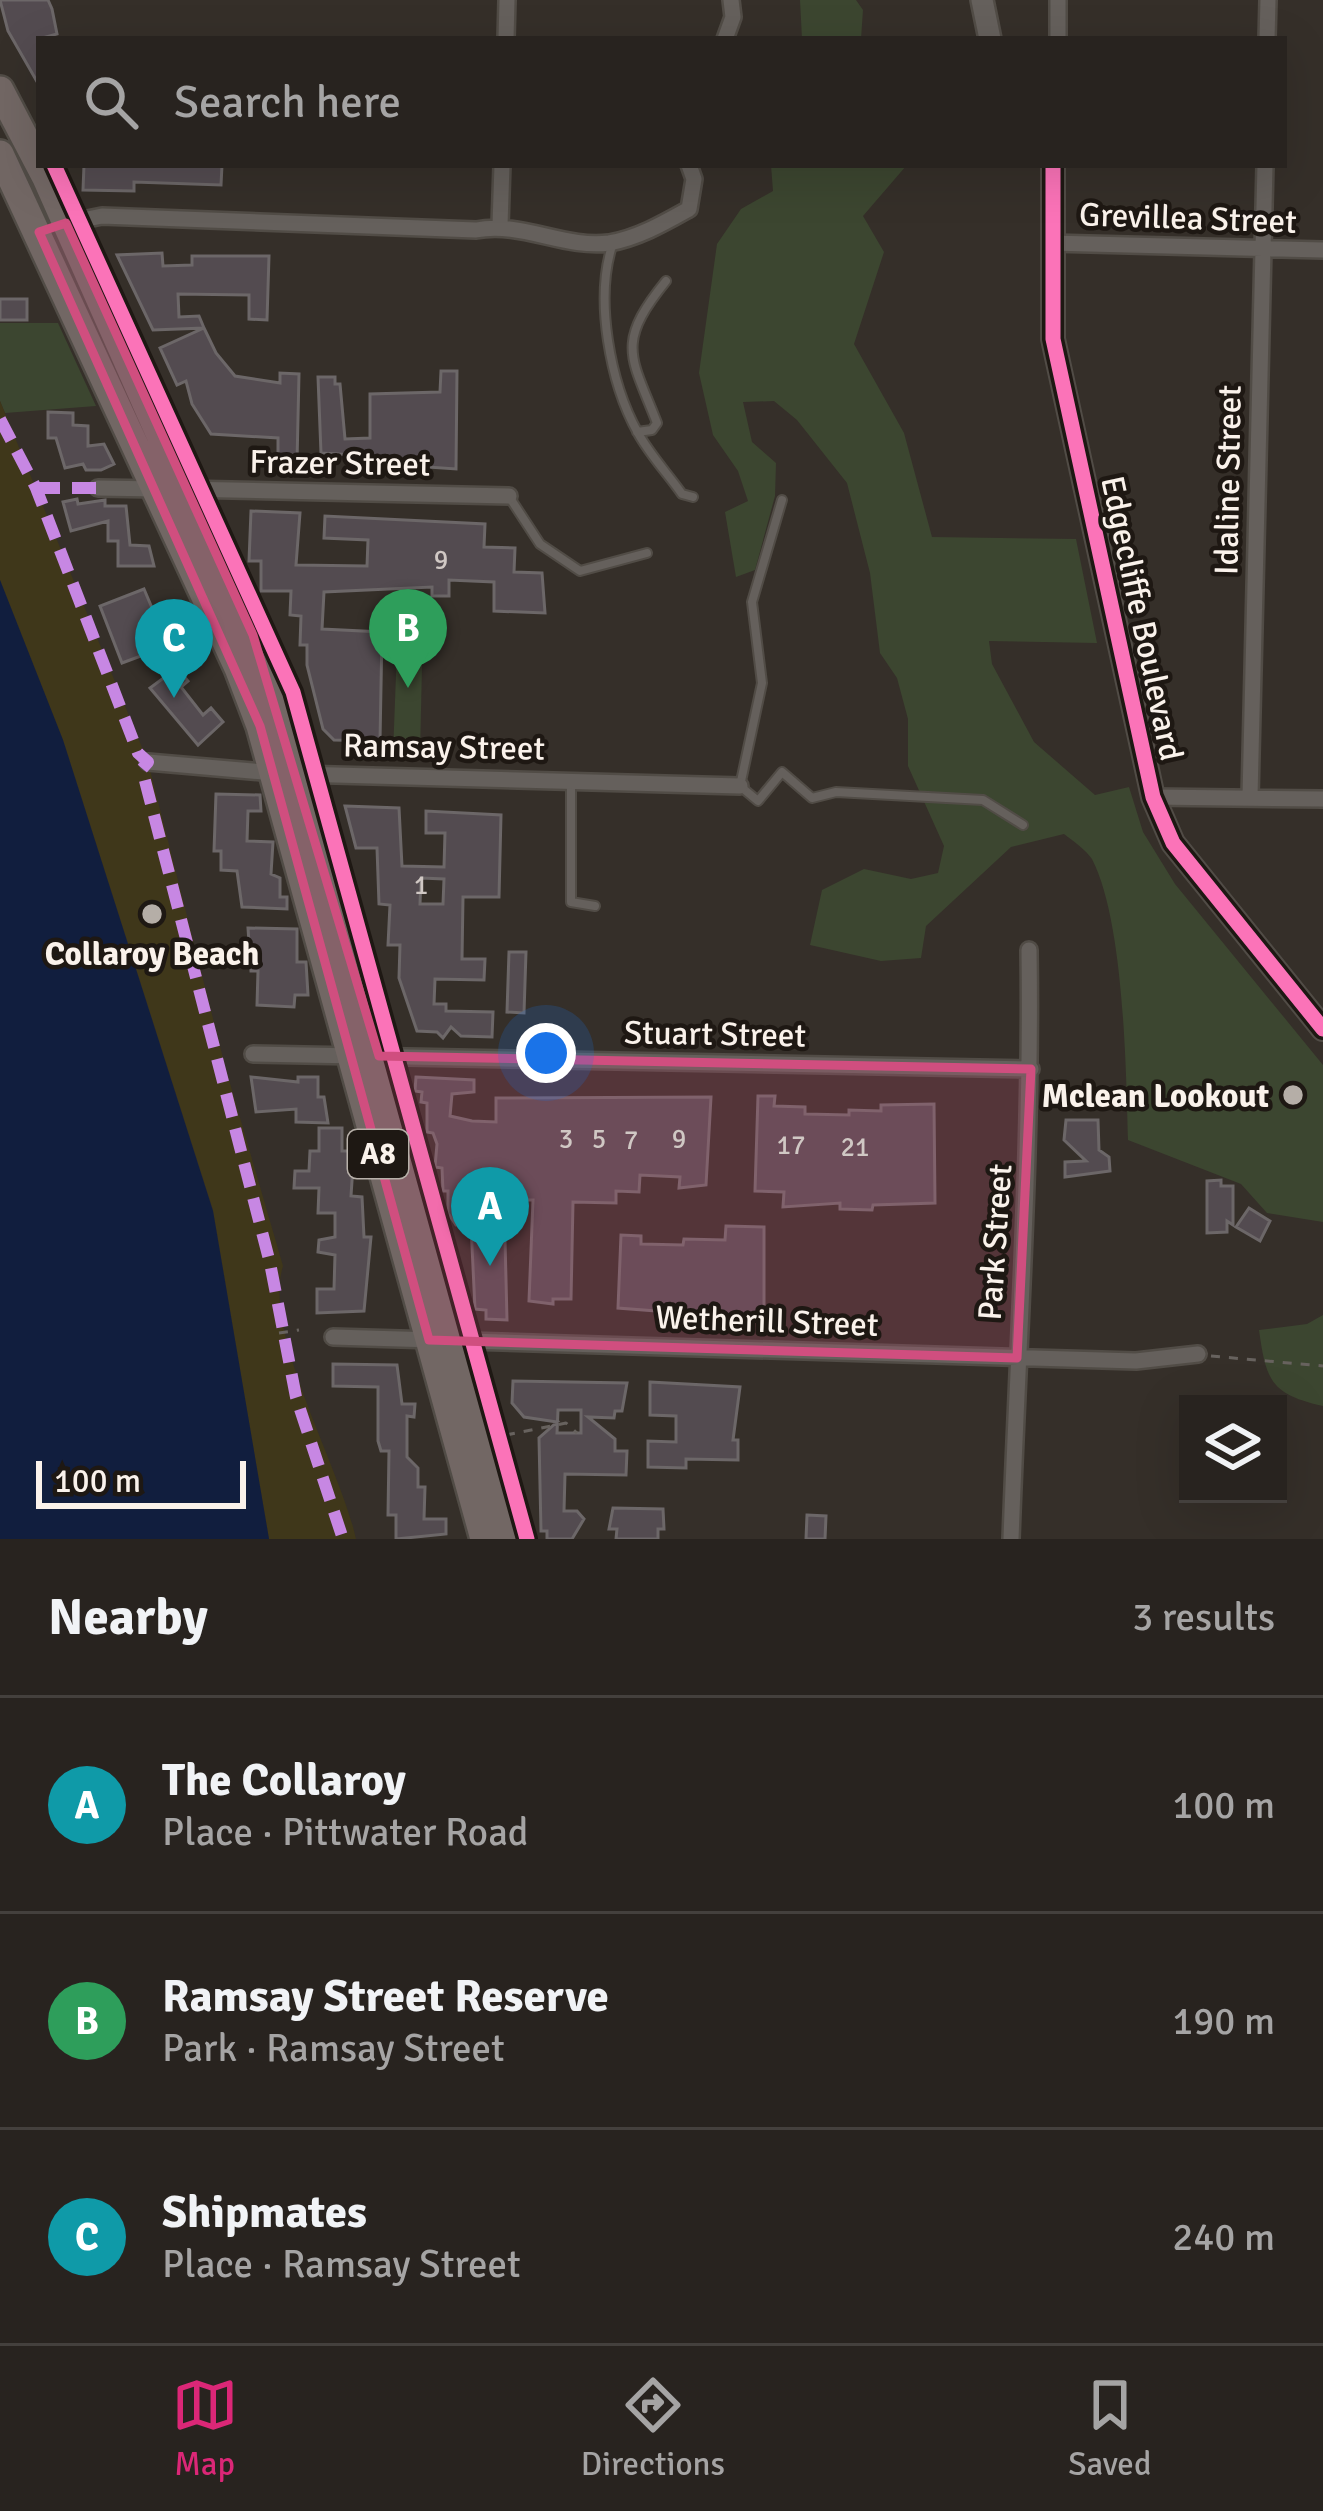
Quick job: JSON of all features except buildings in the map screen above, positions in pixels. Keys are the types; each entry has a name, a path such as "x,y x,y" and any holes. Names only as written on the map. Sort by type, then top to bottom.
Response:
{"highway":[{"name":"A8","path":"0,90 36,163"},
{"name":"A8","path":"0,154 287,774"},
{"name":"A8","path":"39,168 253,635 365,1056 458,1341 510,1539"},
{"name":"A8","path":"365,1056 429,1340 484,1539"}],"street":[{"path":"506,36 507,0"},
{"path":"726,36 733,17 730,0"},
{"path":"982,0 990,36"},
{"path":"1058,0 1058,36"},
{"path":"1268,0 1268,36"},
{"path":"500,225 502,168"},
{"path":"38,232 101,216 476,230 500,225 617,240 689,209 694,179 690,168"},
{"name":"Edgecliffe Boulevard","path":"1053,168 1053,340 1153,797 1173,843 1323,1028"},
{"name":"Idaline Street","path":"1250,797 1264,168"},
{"name":"Grevillea Street","path":"1051,243 1323,250"},
{"name":"Frazer Street","path":"98,488 509,496"},
{"name":"Ramsay Street","path":"148,762 287,774 740,786"},
{"path":"1153,797 1323,799"},
{"name":"Park Street","path":"1011,1539 1017,1358 1029,1212 1029,950"},
{"name":"Stuart Street","path":"254,1054 1031,1069"},
{"name":"Wetherill Street","path":"333,1337 1136,1361 1198,1354"}],"lane":[{"path":"617,240 605,267 605,304 615,366 637,432 682,494 693,497"},
{"path":"637,432 652,430 656,423 630,357 634,332 666,281"},
{"path":"509,496 540,544 580,571 647,553"},
{"path":"782,500 752,602 762,688 740,786 758,801 782,772 812,798 836,792 983,800 1023,825"},
{"path":"571,778 571,902 595,906"}],"path":[{"path":"279,1333 299,1330"},
{"path":"1198,1354 1323,1366"},
{"path":"502,1438 566,1423 577,1433"}],"highlighted area":[{"path":"66,223 253,635 379,1056 1031,1069 1017,1358 429,1340 260,726 39,232"}],"green space":[{"path":"800,0 856,0 863,10 861,36 802,36"},
{"path":"771,168 904,168 863,216 884,252 854,344 904,433 932,537 1076,539 1097,643 989,641 992,664 1034,742 1095,795 1129,787 1143,832 1175,884 1323,1065 1323,1222 1267,1213 1241,1184 1128,1140 1121,996 1111,919 1092,859 1064,834 1011,847 926,926 921,958 881,961 810,945 822,890 864,869 911,879 938,873 944,846 908,766 908,719 897,678 880,653 870,573 847,483 797,420 774,401 743,402 752,442 776,463 775,496 755,570 736,577 725,512 748,501 738,471 713,435 699,373 717,244 741,209 773,191"},
{"path":"0,323 58,323 96,406 5,413 0,401"},
{"path":"398,622 423,622 420,754 393,754"},
{"path":"1323,1315 1323,1406 1292,1396 1274,1383 1259,1330 1307,1324"}],"sand":[{"name":"Collaroy Beach","path":"0,401 148,762 225,1066 283,1266 279,1294 283,1327 356,1539 269,1539 213,1210 63,740 0,580"}],"water":[{"path":"0,580 63,740 213,1211 269,1539 0,1539"}],"marked path":[{"path":"0,419 36,488 138,753 148,762 142,769 270,1263 296,1397 343,1539"},
{"path":"36,488 98,488"}],"cycle path":[{"path":"55,168 293,692 527,1539"},
{"path":"1053,168 1053,339 1153,797 1173,843 1323,1029"}],"place":[{"name":"Ramsay Street Reserve","path":"408,688"},
{"name":"Shipmates","path":"174,698"},
{"name":"Collaroy Beach","path":"152,914"},
{"name":"Mclean Lookout","path":"1293,1095"},
{"name":"The Collaroy","path":"490,1266"}]}
